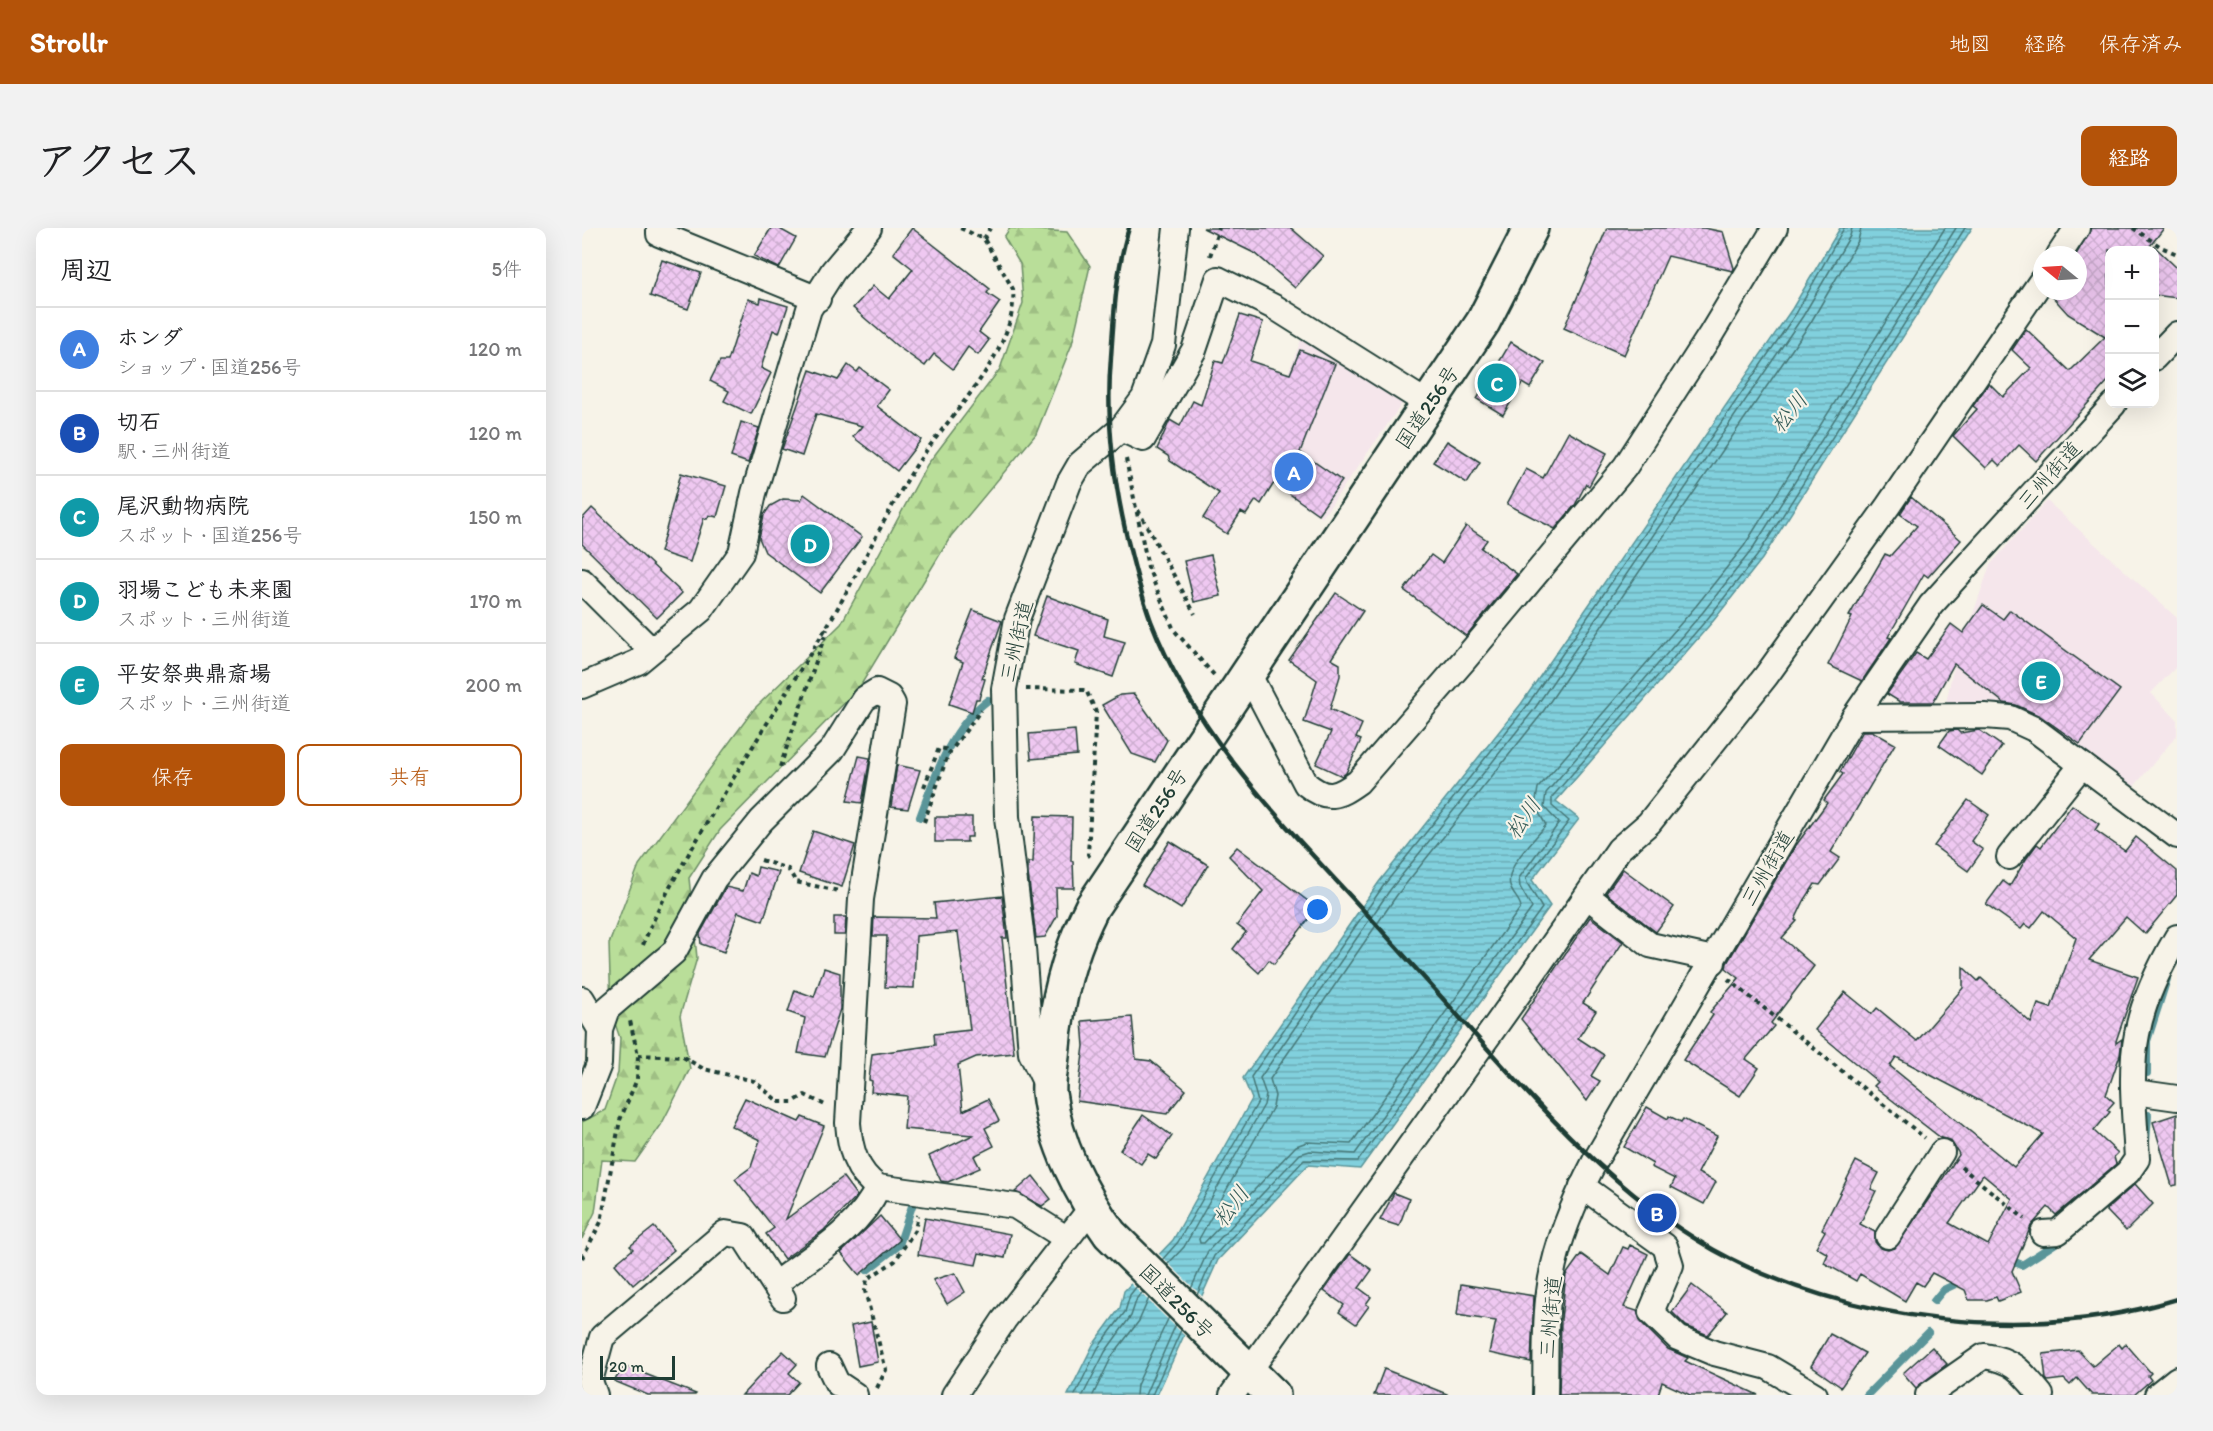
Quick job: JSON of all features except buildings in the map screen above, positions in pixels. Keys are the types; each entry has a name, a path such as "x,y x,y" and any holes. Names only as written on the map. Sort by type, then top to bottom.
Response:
{"highway":[{"name":"国道256号","path":"1274,1395 1243,1379 1101,1221 1062,1144 1049,1090 1057,1005 1082,928 1106,888 1248,673 1430,405 1483,322 1531,228"}],"street":[{"path":"659,228 659,234 818,299"},
{"path":"582,686 638,662 700,610 741,553 754,493 809,309 818,299 834,271 869,228"},
{"name":"三州街道","path":"1049,1090 1031,1053 1023,948 1007,817 1004,694 1017,620 1069,483 1080,464 1120,429 1144,398 1163,345 1176,228"},
{"path":"1248,673 1306,784 1318,794 1328,796 1343,793 1358,782 1465,659 1625,467 1711,334 1775,228"},
{"path":"2065,246 2077,228"},
{"path":"1120,429 1143,439 1194,350 1218,279 1276,308 1430,405"},
{"path":"1243,1379 1619,849 1649,823 1766,676 1888,506 2033,293"},
{"path":"2158,354 2177,333"},
{"name":"三州街道","path":"1545,1395 1551,1275 1582,1186 1854,717 1931,605 2110,408"},
{"path":"582,581 651,650"},
{"path":"582,1107 599,1064 600,1029 607,1009 674,952 714,879 761,821 832,750 864,699 870,693 883,693 890,698 892,704 861,899 848,1123 851,1150 867,1179 878,1187 1015,1206 1066,1238"},
{"path":"1854,717 1985,716 2010,718 2034,729 2177,836"},
{"path":"2009,857 2082,765"},
{"path":"1587,896 1650,945 1704,957 1712,963"},
{"path":"2043,1233 2058,1232 2128,1172 2136,1159 2137,1033 2163,961 2177,937"},
{"path":"582,999 600,1029"},
{"path":"2135,1092 2177,1098"},
{"path":"1888,1236 1942,1152"},
{"path":"1582,1186 1665,1246 1671,1264 1651,1312 1678,1338 1714,1353 1768,1367 1815,1395"},
{"path":"595,1395 590,1381 590,1352 602,1337 725,1233 743,1236 779,1291 869,1207 878,1187"},
{"path":"954,1395 1004,1320 1066,1238 1101,1221"},
{"path":"1928,1395 1984,1356 2004,1359 2021,1371 2041,1395"},
{"path":"829,1366 837,1383 855,1395"},
{"path":"2157,1395 2177,1379"}],"path":[{"path":"642,949 658,906 760,732 829,622 912,471 986,371 1002,342 1014,297 1013,289 984,239 960,228"},
{"path":"984,239 990,228"},
{"path":"2133,228 2177,254"},
{"path":"1120,429 1148,567 1174,630 1216,677"},
{"path":"1135,506 1195,614"},
{"path":"776,777 829,622"},
{"path":"924,822 949,750 985,704 1004,694 1086,690 1095,711 1088,854 1106,888"},
{"path":"924,787 939,748 949,750"},
{"path":"745,842 756,858 788,869 795,882 831,889 861,899"},
{"path":"1712,963 2043,1233"},
{"path":"582,1257 601,1222 620,1120 637,1080 638,1055 625,993"},
{"path":"638,1055 683,1057 704,1069 754,1081 779,1102 794,1102 805,1095 822,1103 848,1123"},
{"path":"870,1395 882,1382 886,1370 865,1291 867,1279 895,1262 905,1248 915,1230 924,1194"}],"shaded area":[{"path":"1303,335 1406,398 1322,518 1242,463 1274,409"},
{"path":"2047,501 2177,618 2177,666 2151,693 2177,720 2177,735 2132,789 2015,704 2010,709 1945,708 1952,674 1990,565"}],"green space":[{"path":"1010,228 1067,232 1090,266 1072,344 1036,434 951,536 859,688 720,830 689,878 697,958 680,1016 690,1069 661,1125 635,1162 602,1160 595,1212 582,1239 582,1122 605,1110 618,1073 620,1038 611,1012 609,944 639,865 754,709 841,624 927,465 1000,369 1023,303 1020,264 1004,237"}],"water":[{"name":"松川","path":"1840,228 1972,228 1762,559 1714,620 1556,801 1579,819 1532,880 1550,906 1360,1169 1308,1165 1218,1260 1157,1395 1068,1395 1093,1345 1120,1308 1124,1291 1173,1240 1252,1099 1243,1078 1379,882 1521,704 1792,309"}],"pier":[{"path":"1157,1252 1205,1299 1187,1338 1129,1282"}],"waterway":[{"path":"920,817 954,738 964,724 988,700"},
{"path":"2147,1073 2147,1041 2167,979"},
{"path":"2146,1143 2148,1115"},
{"path":"867,1270 899,1245 913,1203"},
{"path":"2008,1259 2022,1265 2062,1239"},
{"path":"1934,1301 1943,1290 1964,1280"},
{"path":"1867,1395 1928,1333"}],"railway":[{"path":"1129,228 1118,275 1115,308 1109,401 1111,443 1120,507 1133,563 1151,621 1168,659 1187,695 1210,730 1260,795 1498,1061 1565,1132 1636,1197 1674,1225 1714,1250 1766,1275 1822,1295 1881,1310 1941,1319 2001,1323 2061,1321 2120,1313 2177,1299"}],"place":[{"name":"尾沢動物病院","path":"1497,383"},
{"name":"ホンダ","path":"1294,472"},
{"name":"羽場こども未来園","path":"810,544"},
{"name":"平安祭典鼎斎場","path":"2041,681"},
{"name":"切石","path":"1657,1213"}]}
